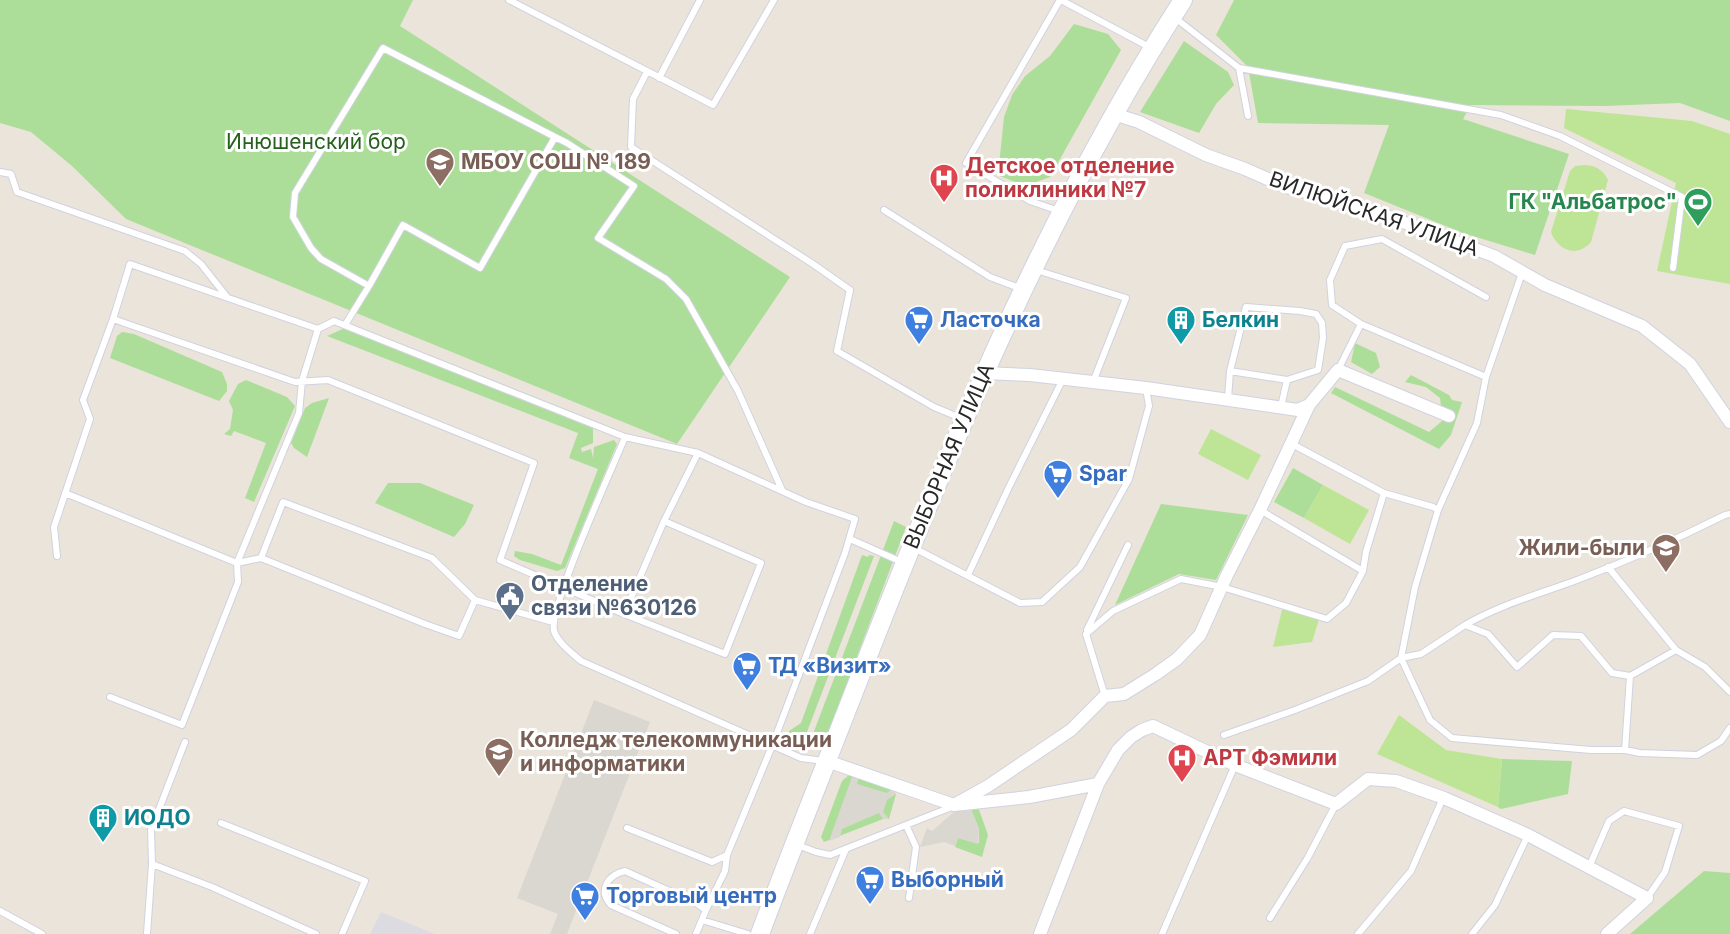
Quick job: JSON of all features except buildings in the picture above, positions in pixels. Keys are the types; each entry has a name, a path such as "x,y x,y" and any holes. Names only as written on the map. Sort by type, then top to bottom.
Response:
{"main road":[{"name":"ВЫБОРНАЯ УЛИЦА","path":"760,934 907,554 984,373 1061,212 1114,114 1183,0"}],"street":[{"name":"ВИЛЮЙСКАЯ УЛИЦА","path":"1114,114 1139,122 1206,155 1286,187 1363,207 1494,255 1545,285 1642,326 1690,364 1730,422"},
{"path":"954,805 988,786 1071,730 1105,696 1124,694 1177,659 1200,635 1309,405 1338,370 1449,416"},
{"path":"984,373 1030,375 1146,388 1298,410 1309,405"},
{"path":"1040,934 1098,784 1118,750 1131,737 1153,726 1235,765 1336,804 1368,779 1396,782 1444,798 1528,836 1647,898 1607,934"},
{"path":"827,761 954,805 1029,797 1098,784"}],"lane":[{"path":"509,0 712,105 774,0"},
{"path":"659,78 700,0"},
{"path":"1061,212 1030,201 966,163 1061,0 1152,48"},
{"path":"1173,16 1239,68 1501,115 1560,136 1682,197 1673,268"},
{"path":"369,286 321,259 311,248 292,217 295,193 383,48 567,143 634,186 598,238 666,279 686,299 738,391 782,490"},
{"path":"1239,68 1248,116"},
{"path":"647,72 633,99 631,147 850,290 837,351 934,407 964,419"},
{"path":"345,325 403,225 480,268 555,137"},
{"path":"0,171 11,174 17,192 185,251 201,264 228,297"},
{"path":"884,210 990,277 1023,290"},
{"path":"1486,297 1382,239 1345,246 1330,279 1332,304 1361,324 1486,377"},
{"path":"57,556 54,527 90,419 83,400 113,319 130,264 318,329 334,321 625,437 698,453 806,502 855,519 850,539 772,746 727,855 725,871 696,934"},
{"path":"1033,269 1126,298 1093,382"},
{"path":"1522,273 1486,377 1478,423 1438,510 1414,587 1401,658 1430,720 1452,738 1591,750 1697,755 1721,741 1730,728"},
{"path":"1228,399 1230,371 1246,307 1300,311 1316,315 1322,323 1323,338 1318,370 1287,380 1230,371"},
{"path":"113,319 295,382 328,380 534,463 500,560 624,614 726,654 761,563 664,521"},
{"path":"1338,370 1361,324"},
{"path":"110,697 182,725 238,582 237,563 299,413 302,381 318,329"},
{"path":"968,575 1063,379"},
{"path":"1281,407 1287,380"},
{"path":"850,539 907,554 968,575 1020,603 1042,602 1080,567 1129,479 1149,406 1146,388"},
{"path":"625,437 563,588 553,622 554,632 565,647 582,661 801,758 827,761"},
{"path":"1292,444 1384,494 1438,510"},
{"path":"624,614 664,521 698,453"},
{"path":"65,493 237,563 261,558 459,636 475,600"},
{"path":"1086,634 1113,611 1181,579 1221,587 1327,619 1346,603 1363,571 1366,552 1384,494"},
{"path":"261,558 283,502 432,558 475,600 553,622"},
{"path":"1260,510 1363,571"},
{"path":"1224,735 1368,681 1401,658 1421,654 1484,614 1677,539 1730,514"},
{"path":"1105,696 1086,634 1128,545"},
{"path":"1608,567 1676,650 1705,668 1730,692"},
{"path":"1465,625 1488,634 1517,667 1553,635 1581,636 1612,673 1630,676 1676,650"},
{"path":"1625,750 1630,676"},
{"path":"147,934 152,864 151,830 185,742"},
{"path":"1162,934 1235,765"},
{"path":"1358,934 1411,871 1444,798"},
{"path":"1270,918 1307,859 1336,804"},
{"path":"794,844 830,855 954,805"},
{"path":"1589,867 1609,821 1624,811 1679,826 1665,872 1647,898"},
{"path":"221,823 364,881 342,934"},
{"path":"906,825 916,847 909,898"},
{"path":"627,828 712,862 727,855"},
{"path":"1472,934 1495,905 1528,836"},
{"path":"810,934 846,849"},
{"path":"152,864 212,887 316,934"},
{"path":"676,934 611,905 606,899 604,887 617,873 625,871 696,903 706,910"},
{"path":"0,911 42,934"},
{"path":"702,920 748,934"}],"shaded area":[{"path":"594,700 650,722 567,934 550,934 558,914 517,898"},
{"path":"853,774 859,777 857,784 887,793 892,789 896,794 887,800 883,812 889,819 883,819 879,813 842,829 840,837 829,841"},
{"path":"971,809 979,829 978,844 958,838 955,846 944,842 920,847 927,828 932,831 955,811"},
{"path":"381,912 435,934 370,934"}],"green space":[{"name":"Инюшенский бор","path":"0,0 413,0 400,26 790,277 677,444 126,219 72,166 31,132 0,123"},
{"path":"1234,0 1730,0 1730,121 1680,103 1605,106 1471,105 1463,119 1569,154 1535,255 1463,233 1364,193 1389,125 1258,123 1248,67 1216,35"},
{"path":"1074,24 1108,34 1121,50 1050,177 1025,186 998,175 1004,117 1012,95 1025,76 1050,56"},
{"path":"1184,41 1228,72 1234,85 1216,104 1199,133 1140,112"},
{"name":"ГК \"Альбатрос\"","path":"1566,109 1692,121 1730,134 1730,284 1657,271 1676,183 1564,128"},
{"path":"1585,165 1599,169 1608,180 1591,242 1586,247 1574,251 1558,244 1551,232 1570,171 1575,166"},
{"path":"345,328 593,426 593,443 581,448 582,452 591,449 593,458 594,447 614,440 617,444 565,568 557,571 520,560 514,556 515,551 532,554 561,565 598,469 569,458 578,433 327,336"},
{"path":"122,332 134,334 222,372 227,391 219,401 110,358 117,336"},
{"path":"1355,343 1376,353 1380,367 1372,374 1351,362"},
{"path":"1411,375 1449,395 1452,400 1462,402 1451,435 1439,449 1331,393 1335,387 1429,432 1448,416 1442,413 1440,398 1426,387 1405,382"},
{"path":"246,380 287,397 295,406 254,502 245,498 266,443 234,431 231,436 224,434 230,429 233,410 229,401 238,384"},
{"path":"329,398 307,457 291,443 305,408 312,403"},
{"path":"1211,429 1261,455 1248,480 1198,454"},
{"path":"1293,468 1323,485 1304,518 1274,502"},
{"path":"388,483 420,483 474,505 465,524 454,537 375,503"},
{"path":"1323,485 1369,510 1350,544 1304,518"},
{"path":"1161,504 1248,515 1216,580 1179,574 1115,605"},
{"path":"894,521 906,527 825,741 816,749 808,747"},
{"path":"862,555 874,556 802,745 792,742 788,736 789,731 801,723"},
{"path":"1283,606 1320,616 1312,642 1273,647"},
{"path":"1399,715 1446,750 1502,759 1498,807 1377,754"},
{"path":"1502,759 1572,761 1568,794 1501,809 1498,807"},
{"path":"849,775 892,789 896,794 889,819 883,819 824,842 821,837 842,781"},
{"path":"978,807 988,835 982,857 955,847 958,838 979,843 979,829 971,809"},
{"path":"1704,871 1730,873 1730,934 1630,934"}],"place":[{"name":"МБОУ СОШ № 189","path":"440,188"},
{"name":"Детское отделение поликлиники №7","path":"944,204"},
{"name":"ГК \"Альбатрос\"","path":"1698,228"},
{"name":"Ласточка","path":"919,346"},
{"name":"Белкин","path":"1181,346"},
{"name":"Spar","path":"1058,500"},
{"name":"Жили-были","path":"1666,574"},
{"name":"Отделение связи №630126","path":"510,622"},
{"name":"ТД «Визит»","path":"747,692"},
{"name":"Колледж телекоммуникации и информатики","path":"499,778"},
{"name":"АРТ Фэмили","path":"1182,784"},
{"name":"ИОДО","path":"103,844"},
{"name":"Выборный","path":"870,906"},
{"name":"Торговый центр","path":"585,922"}]}
